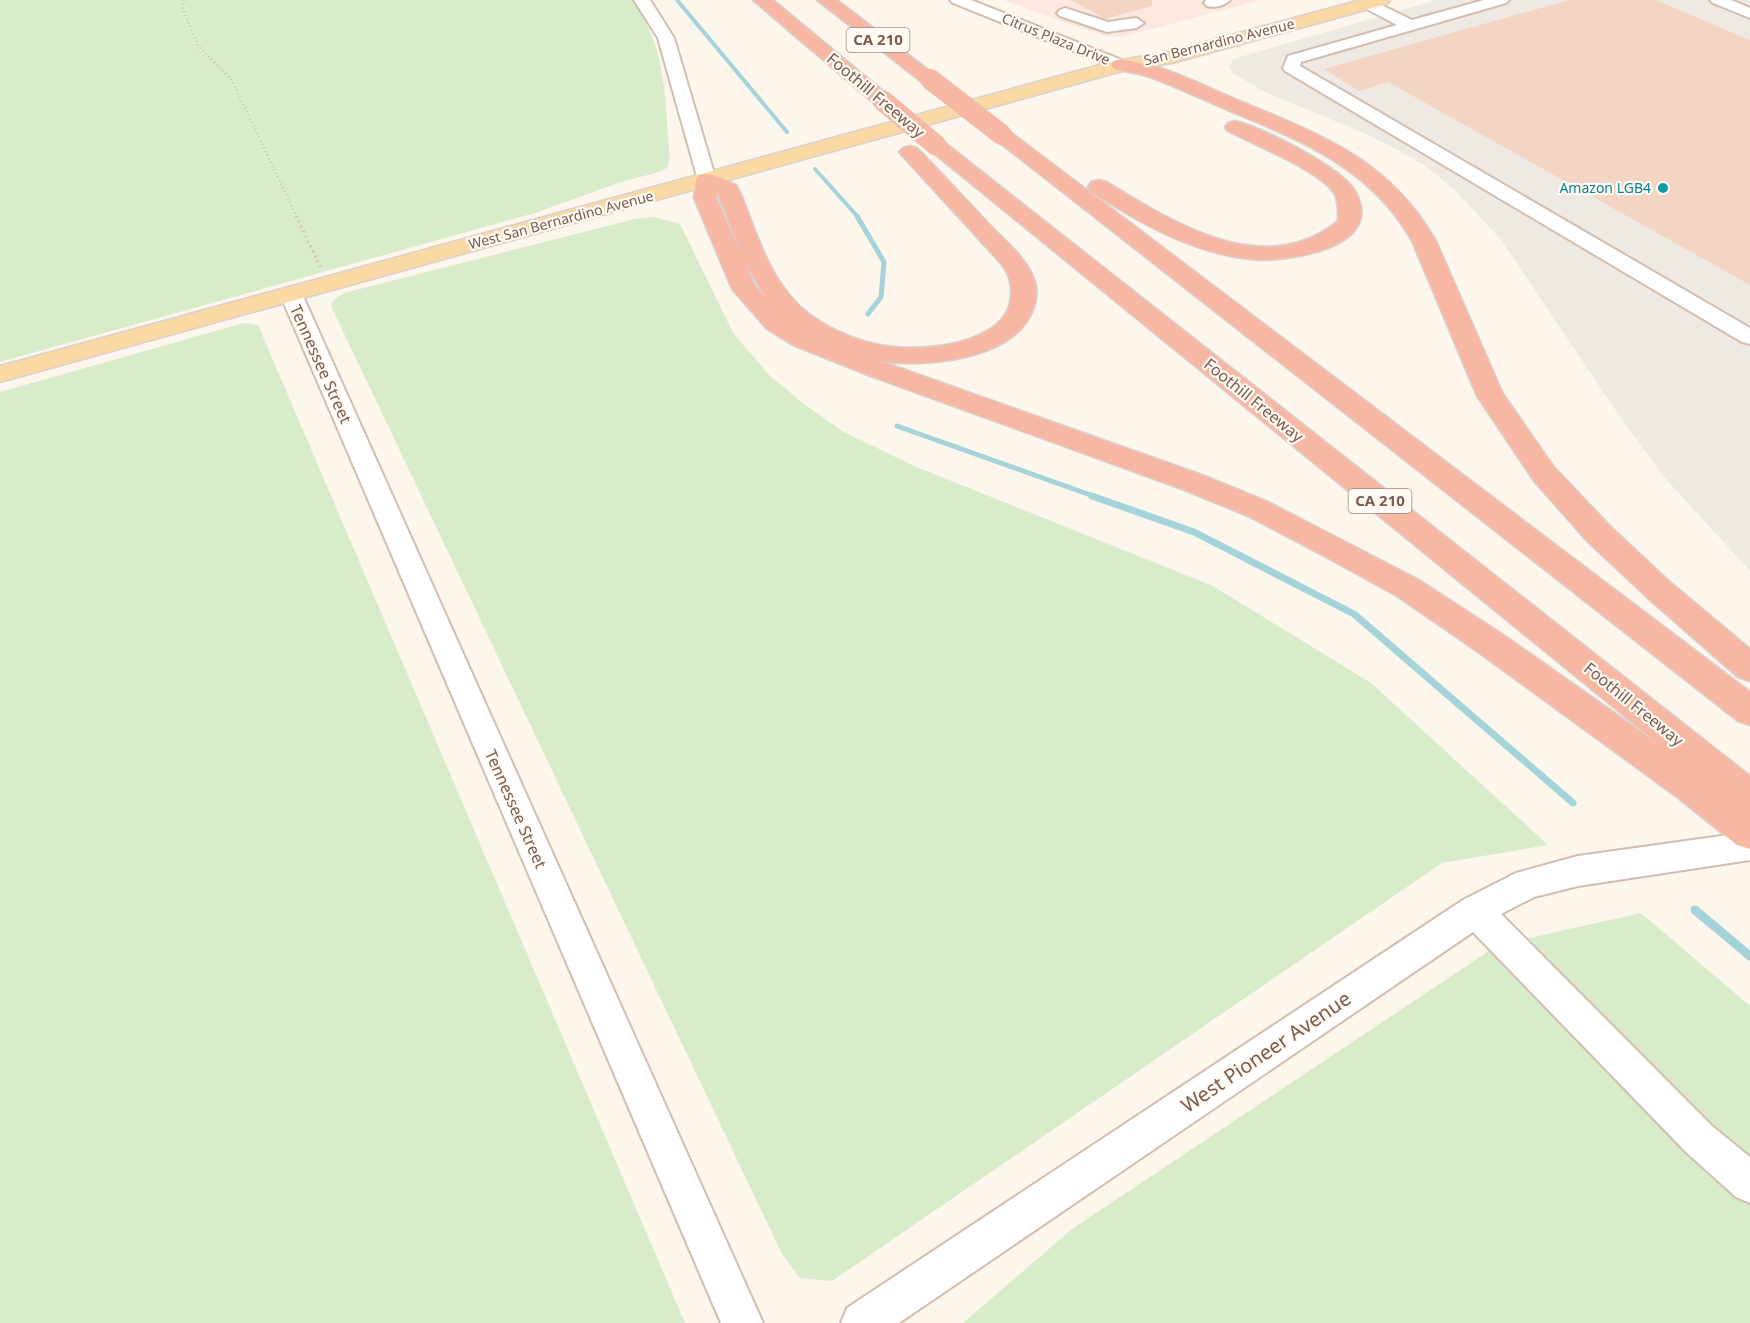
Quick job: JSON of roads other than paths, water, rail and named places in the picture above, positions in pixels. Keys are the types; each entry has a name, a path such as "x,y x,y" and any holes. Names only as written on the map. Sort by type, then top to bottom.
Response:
{"highway":[{"name":"Foothill Freeway","path":"762,0 850,74 874,103 937,146 1743,791"},
{"name":"CA 210","path":"826,0 1750,711"},
{"path":"1002,135 1077,174 1168,228 1214,245 1265,252 1311,248 1328,241 1349,223 1350,206 1343,189 1328,176 1135,77 1121,65"},
{"path":"1121,65 1154,72 1298,132 1335,151 1367,173 1395,198 1424,241 1490,396 1544,474 1599,534 1660,591 1750,668"},
{"path":"874,103 910,152 1006,256 1022,279 1026,295 1022,310 1014,323 980,344 955,352 906,356 853,346 825,334 800,319 778,298 761,276 728,190 707,180 705,198 744,289 763,312 793,335 877,369 1192,482 1258,509 1339,550 1408,588 1490,643 1690,786 1750,833"}],"main road":[{"name":"San Bernardino Avenue","path":"1121,65 1145,50 1321,0"},
{"name":"San Bernardino Avenue","path":"1121,65 1165,59 1374,2"},
{"name":"West San Bernardino Avenue","path":"0,375 1121,65"}],"street":[{"path":"642,0 666,38 707,180"},
{"name":"Citrus Plaza Drive","path":"958,0 1121,65"},
{"path":"1501,0 1294,59 1291,68 1750,337"},
{"path":"1718,0 1750,13"},
{"path":"1374,2 1411,26"},
{"path":"1065,13 1107,27 1136,23"},
{"name":"Tennessee Street","path":"291,294 742,1323"},
{"name":"West Pioneer Avenue","path":"861,1323 1475,911 1528,884 1578,871 1750,846"},
{"path":"1475,911 1699,1139 1750,1183"}],"waterway":[{"path":"677,0 787,132"},
{"path":"815,169 858,217"},
{"path":"857,216 884,262 881,297 868,314"},
{"path":"897,426 1096,497"},
{"path":"1092,496 1194,532 1354,614 1573,803"},
{"path":"1695,910 1750,956"}],"place":[{"name":"Amazon LGB4","path":"1663,188"}]}
